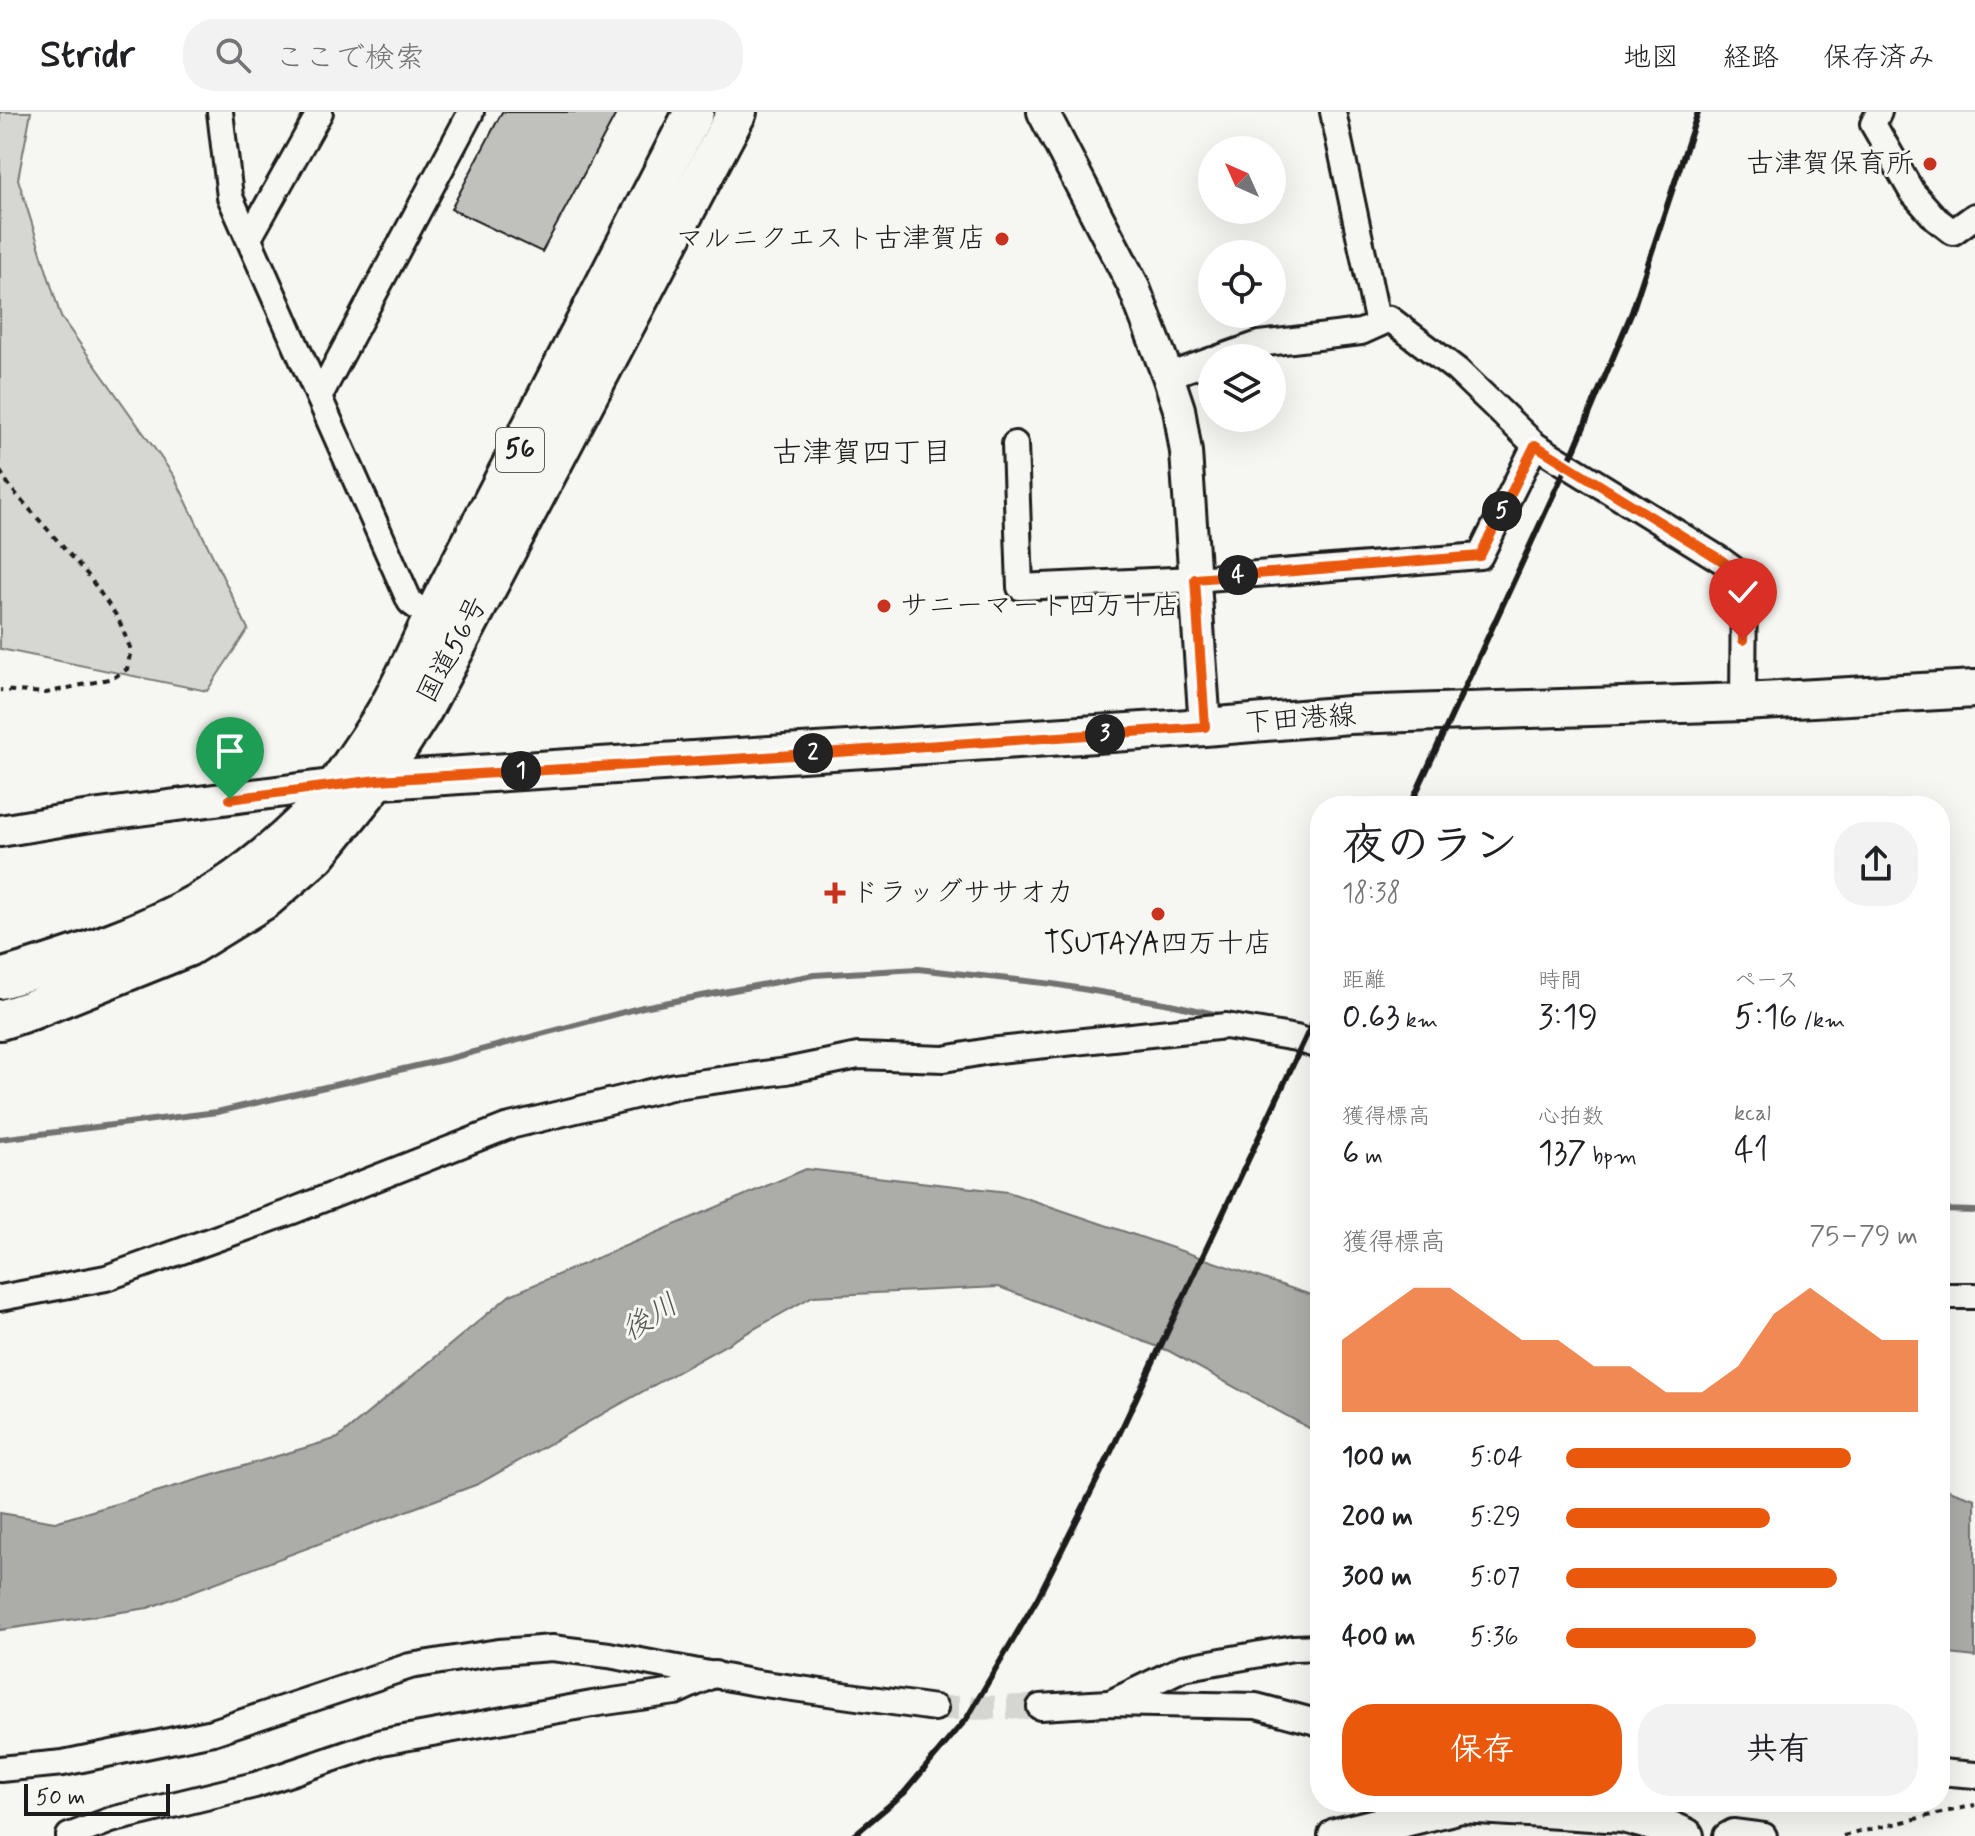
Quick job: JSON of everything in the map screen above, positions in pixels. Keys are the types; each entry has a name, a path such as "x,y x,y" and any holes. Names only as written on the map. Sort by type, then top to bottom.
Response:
{"highway":[{"name":"国道56号","path":"0,979 62,962 191,907 253,866 317,809 338,784 397,694 432,618 694,112"},
{"name":"国道56号","path":"0,1020 187,947 265,899 316,855 377,780 423,709 737,112"}],"main road":[{"name":"下田港線","path":"338,784 1349,715 1743,702 1975,689"},
{"path":"1336,1836 1429,1812"},
{"path":"1579,1812 1623,1815 1664,1826 1686,1836"}],"street":[{"path":"220,112 230,197 410,602 432,618"},
{"path":"249,238 320,112"},
{"path":"319,397 471,112"},
{"path":"1043,112 1133,285 1179,409 1186,452 1205,727"},
{"path":"1333,112 1378,324"},
{"path":"1879,112 1873,124 1912,192 1936,219 1953,232 1975,216"},
{"path":"1259,344 1361,332 1390,319 1457,370 1535,445 1744,577 1743,702"},
{"path":"1168,376 1198,365"},
{"path":"1015,444 1020,587 1195,579 1480,556 1535,445"},
{"path":"0,831 338,784"},
{"path":"0,1298 106,1278 290,1212 506,1127 675,1086 786,1071 858,1056 944,1059 989,1051 1226,1026 1310,1043"},
{"path":"1950,1296 1975,1296"},
{"path":"1108,1703 1183,1668 1310,1647"},
{"path":"0,1769 63,1763 213,1732 410,1666 498,1652 552,1648 609,1655 751,1682 935,1708"},
{"path":"72,1836 111,1820 255,1785 382,1742 675,1692 715,1674"},
{"path":"1040,1707 1108,1703 1256,1706 1310,1720"},
{"path":"1950,1773 1975,1775"},
{"path":"1726,1836 1733,1832 1764,1836"}],"path":[{"path":"0,471 10,487 87,574 118,618 131,650 127,669 113,678 46,693 0,690"},
{"path":"1950,1811 1975,1805"},
{"path":"1843,1836 1945,1812"}],"shaded area":[{"path":"0,112 31,112 18,179 61,317 174,476 248,629 207,691 0,649"}],"water":[{"name":"後川","path":"806,1169 1008,1192 1310,1295 1310,1429 1169,1351 999,1287 813,1296 478,1484 148,1608 0,1630 0,1513 55,1522 338,1438 510,1295"},
{"path":"1950,1490 1975,1499 1975,1657 1950,1654"}],"building":[{"path":"502,112 617,112 542,252 451,209"}],"waterway":[{"path":"0,1139 217,1112 451,1058 643,1007 814,975 918,969 1053,984 1223,1016"},
{"path":"1950,1210 1975,1211"}],"tunnel":[{"path":"935,1708 1040,1707"}],"railway":[{"path":"1415,796 1575,448 1632,312 1698,112"},
{"path":"853,1836 904,1793 967,1718 1037,1599 1107,1460 1310,1028"}],"place":[{"name":"古津賀保育所","path":"1930,164"},
{"name":"マルニクエスト古津賀店","path":"1002,239"},
{"name":"サニーマート四万十店","path":"884,606"},
{"name":"ドラッグササオカ","path":"835,893"},
{"name":"TSUTAYA四万十店","path":"1158,914"}],"district":[{"name":"古津賀四丁目","path":"862,453"}],"route":[{"path":"230,799 377,780 1205,727 1195,579 1480,556 1535,445 1744,577 1743,640"}]}
